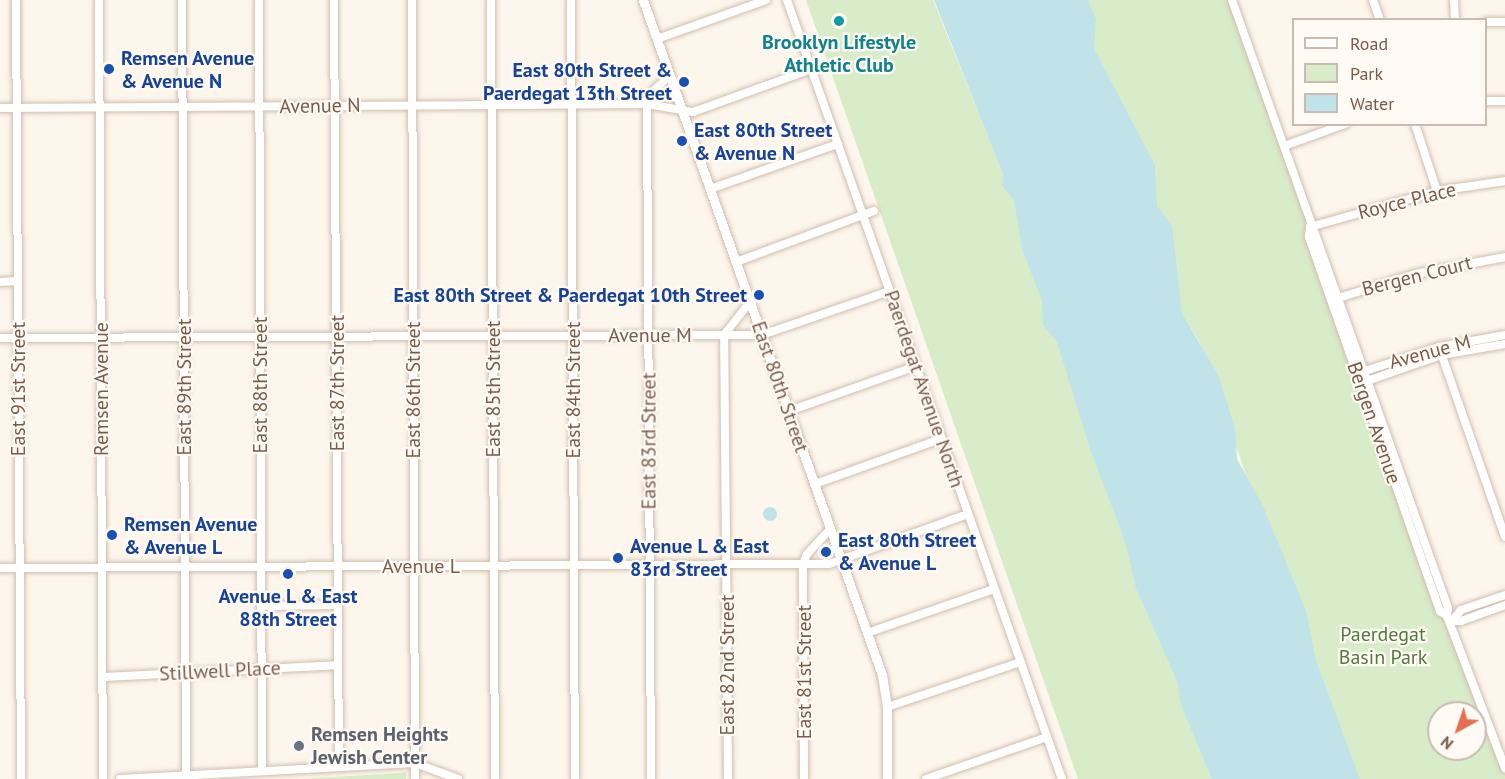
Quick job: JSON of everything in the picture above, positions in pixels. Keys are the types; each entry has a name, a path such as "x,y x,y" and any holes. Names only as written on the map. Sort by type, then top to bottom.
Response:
{"street":[{"name":"East 91st Street","path":"16,0 21,779"},
{"name":"Remsen Avenue","path":"99,0 103,779"},
{"name":"East 89th Street","path":"182,0 186,774"},
{"name":"East 88th Street","path":"259,0 262,770"},
{"name":"East 87th Street","path":"334,0 339,765"},
{"name":"East 86th Street","path":"412,0 415,779"},
{"name":"East 85th Street","path":"491,0 495,779"},
{"name":"East 84th Street","path":"571,0 575,779"},
{"name":"East 80th Street","path":"644,0 882,675 886,707 887,779"},
{"path":"657,39 766,0"},
{"name":"Paerdegat Avenue North","path":"787,0 1062,779"},
{"name":"Bergen Avenue","path":"1232,0 1310,227 1317,235 1334,299 1363,382 1505,768"},
{"path":"1372,0 1379,18"},
{"path":"1454,0 1455,18"},
{"path":"1487,22 1505,21"},
{"name":"Avenue N","path":"0,108 644,104 693,112 812,69"},
{"path":"644,104 670,75"},
{"path":"1487,101 1505,101"},
{"name":"East 83rd Street","path":"644,104 649,334 651,779"},
{"path":"1284,146 1339,126"},
{"path":"1416,126 1437,191"},
{"path":"710,189 838,144"},
{"name":"Royce Place","path":"1310,227 1437,191 1505,181"},
{"path":"736,262 874,211"},
{"name":"Bergen Court","path":"1334,299 1416,274 1505,257"},
{"path":"0,282 18,281"},
{"name":"Avenue M","path":"0,338 762,335 890,291"},
{"path":"724,335 750,302"},
{"name":"East 82nd Street","path":"724,335 728,779"},
{"name":"Avenue M","path":"1360,372 1505,335"},
{"name":"Avenue M","path":"1363,382 1440,351 1505,344"},
{"path":"1440,351 1505,537"},
{"path":"789,411 916,366"},
{"path":"815,484 941,439"},
{"name":"Avenue L","path":"0,567 803,564 841,559 968,514"},
{"path":"803,564 807,554 830,530"},
{"name":"East 81st Street","path":"803,564 804,779"},
{"path":"867,633 994,589"},
{"path":"1450,618 1461,610 1505,595"},
{"path":"261,606 338,605"},
{"path":"1450,618 1461,621 1505,605"},
{"path":"886,707 1021,662"},
{"name":"Stillwell Place","path":"103,677 338,665"},
{"path":"926,779 1047,737"},
{"path":"120,779 339,765 415,763 458,779"}],"green space":[{"path":"806,0 933,0 1014,200 1214,779 1078,779"},
{"name":"Paerdegat Basin Park","path":"1084,0 1232,0 1482,701 1427,701 1427,761 1487,761 1487,716 1505,767 1505,779 1352,779 1200,343 1182,313 1177,278 1094,49"},
{"path":"406,772 406,779 301,779 401,773"}],"water":[{"path":"934,0 1088,0 1096,19 1094,49 1155,165 1157,206 1172,226 1182,313 1218,375 1235,428 1237,459 1263,506 1306,611 1316,661 1360,779 1212,779 1181,705 1177,681 1136,588 1125,541 1090,449 1057,342 1043,325 1042,301 1022,249 1014,200 1002,186 1003,174"},
{"path":"770,507 775,509 777,514 775,519 770,521 765,519 763,514 765,509"}],"place":[{"name":"Brooklyn Lifestyle Athletic Club","path":"839,21"},
{"name":"Remsen Avenue & Avenue N","path":"109,69"},
{"name":"East 80th Street & Paerdegat 13th Street","path":"684,82"},
{"name":"East 80th Street & Avenue N","path":"682,141"},
{"name":"East 80th Street & Paerdegat 10th Street","path":"759,295"},
{"name":"Remsen Avenue & Avenue L","path":"112,535"},
{"name":"East 80th Street & Avenue L","path":"826,552"},
{"name":"Avenue L & East 83rd Street","path":"618,558"},
{"name":"Avenue L & East 88th Street","path":"288,574"},
{"name":"Remsen Heights Jewish Center","path":"299,746"}]}
